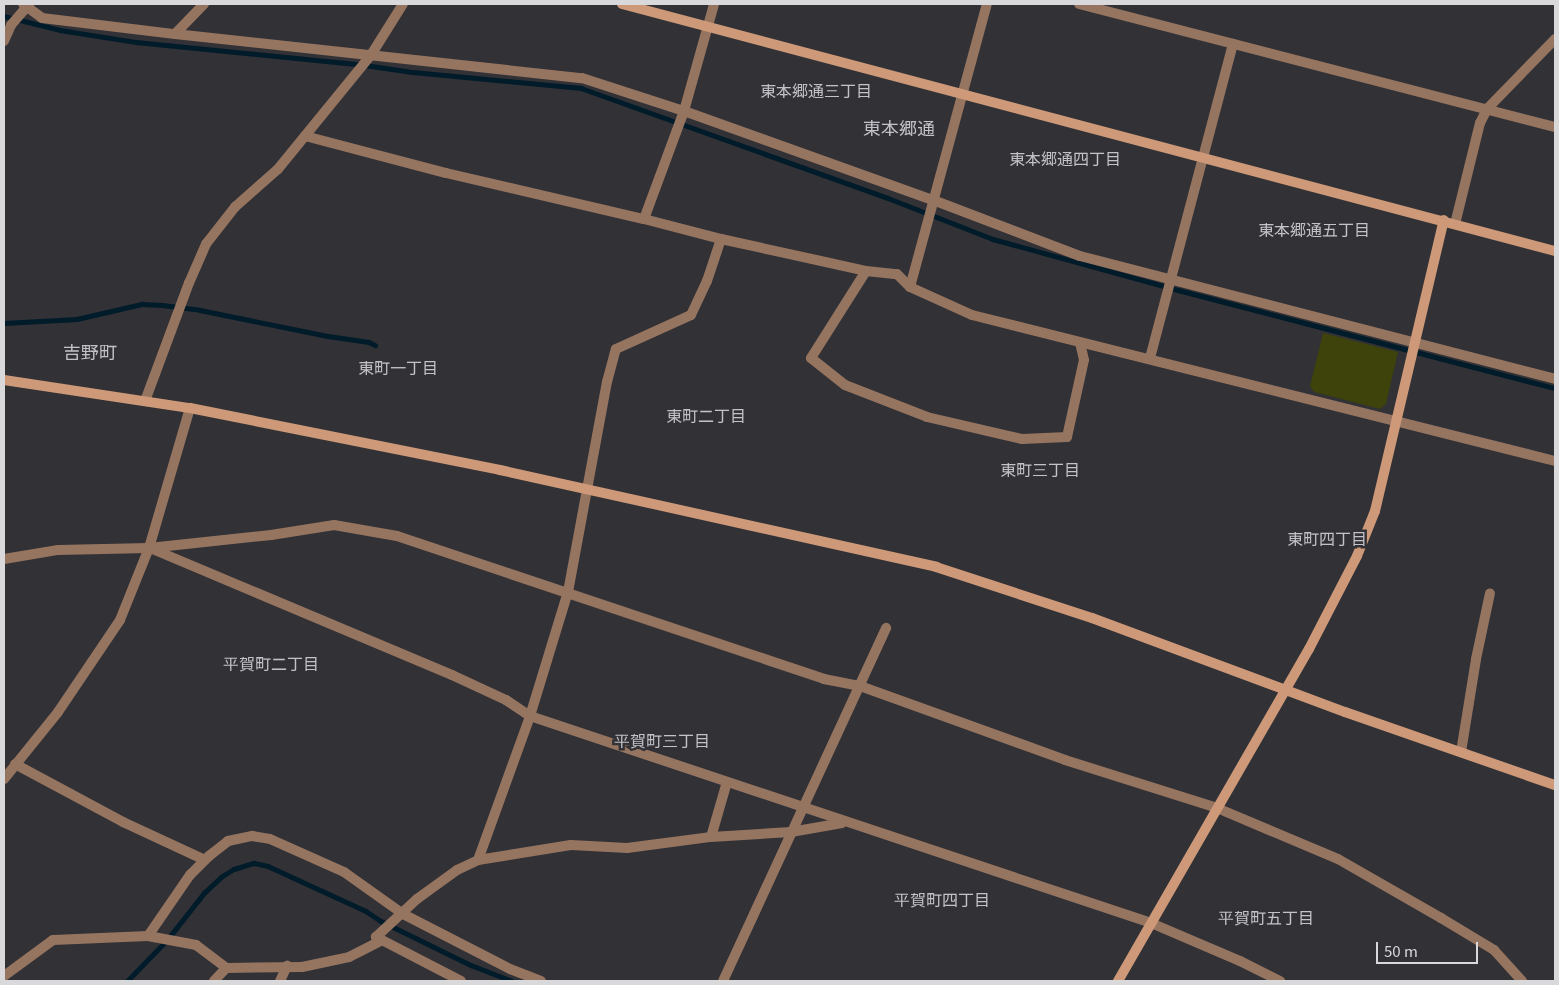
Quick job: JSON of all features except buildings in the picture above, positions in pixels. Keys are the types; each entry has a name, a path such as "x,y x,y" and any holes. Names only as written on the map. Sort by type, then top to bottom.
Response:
{"street":[{"path":"175,34 204,4"},
{"path":"145,401 189,283 206,244 235,207 278,169 371,56 403,4"},
{"path":"622,4 962,95 1444,220 1555,251"},
{"path":"644,219 684,111 714,4"},
{"path":"910,287 987,4"},
{"path":"1079,4 1555,127"},
{"path":"4,41 9,25 26,6 42,18 582,78 684,111 933,200 1080,256 1555,379"},
{"path":"1455,224 1480,123 1487,109 1555,38"},
{"path":"1150,358 1169,278 1233,44"},
{"path":"305,136 446,173 721,239 866,272 897,274 910,287 972,314 1396,419 1555,461"},
{"path":"1118,981 1309,649 1357,556 1375,511 1444,220"},
{"path":"478,860 530,716 568,592 589,490 607,382 616,349 691,315 707,281 721,239"},
{"path":"866,272 811,358 845,386 927,417 1022,439 1067,437 1084,360 1080,342"},
{"path":"4,380 190,408 500,470 936,567 1092,618 1285,690 1555,785"},
{"path":"4,779 58,712 120,620 149,548 190,408"},
{"path":"4,559 58,550 149,548 334,525 397,536 824,679 860,686 1066,760 1217,808 1338,860 1441,918 1494,950 1522,981"},
{"path":"149,548 452,674 506,700 530,716 1151,923 1240,961 1280,981"},
{"path":"1461,752 1476,659 1490,593"},
{"path":"727,980 802,808 886,628"},
{"path":"15,764 124,822 205,860"},
{"path":"711,837 727,782"},
{"path":"461,981 376,937 425,894 457,870 478,860 571,845 627,848 711,837 792,832 845,822"},
{"path":"148,936 190,875 205,860 228,841 252,836 270,839 344,872 403,914 510,969 541,981"},
{"path":"4,976 52,940 148,936 196,945 226,968 302,967 349,957 382,940"},
{"path":"280,981 287,966"},
{"path":"214,981 226,968"}],"green space":[{"path":"1323,333 1398,352 1386,404 1380,409 1314,392 1310,386"}],"waterway":[{"path":"4,16 60,30 136,42 581,88 888,198 993,239 1178,290 1555,388"},
{"path":"4,323 77,319 142,304 162,305 200,310 328,336 369,342 375,345"},
{"path":"127,981 167,940 204,893 221,877 234,869 254,863 268,866 366,911 381,921 471,965 512,981"}],"district":[{"name":"東本郷通三丁目","path":"816,90"},
{"name":"東本郷通","path":"899,127"},
{"name":"東本郷通四丁目","path":"1065,158"},
{"name":"東本郷通五丁目","path":"1314,229"},
{"name":"吉野町","path":"90,351"},
{"name":"東町一丁目","path":"398,367"},
{"name":"東町二丁目","path":"706,415"},
{"name":"東町三丁目","path":"1040,469"},
{"name":"東町四丁目","path":"1327,538"},
{"name":"平賀町二丁目","path":"271,663"},
{"name":"平賀町三丁目","path":"662,740"},
{"name":"平賀町四丁目","path":"942,899"},
{"name":"平賀町五丁目","path":"1266,917"}]}
